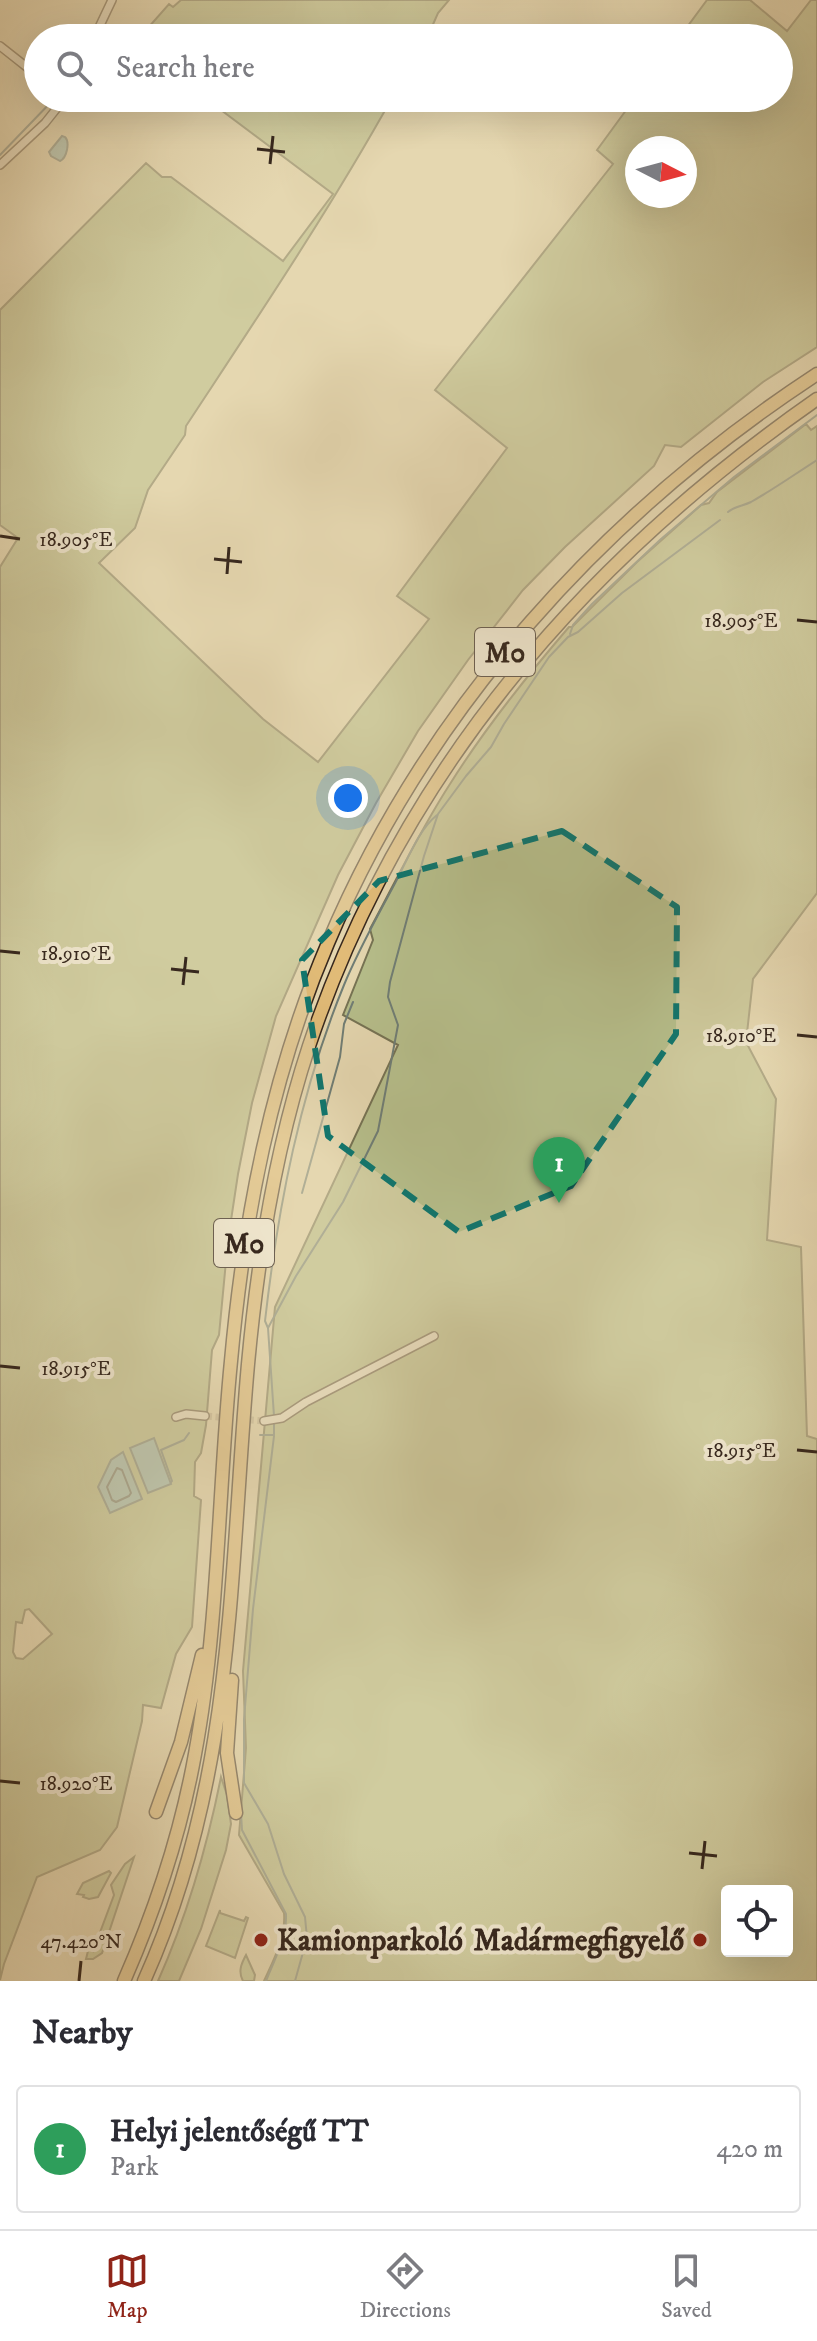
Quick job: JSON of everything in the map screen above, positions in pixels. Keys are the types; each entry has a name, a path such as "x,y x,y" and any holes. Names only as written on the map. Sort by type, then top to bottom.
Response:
{"highway":[{"name":"M0","path":"124,1981 162,1885 189,1784 201,1717 230,1367 249,1216 272,1109 326,946 390,818 438,742 485,676 544,606 593,555 661,493 742,427 817,374"},
{"name":"M0","path":"144,1981 195,1839 208,1780 227,1649 248,1367 264,1236 276,1170 311,1042 344,954 434,787 477,723 532,652 637,543 714,476 817,399"},
{"path":"156,1812 184,1730 211,1621"},
{"path":"227,1649 232,1674 227,1753 236,1813"}],"street":[{"path":"100,24 111,1"},
{"path":"0,46 24,65"},
{"path":"0,165 54,112"},
{"path":"271,1420 434,1336"},
{"path":"176,1417 186,1414 205,1416"}],"highlighted area":[{"path":"562,831 677,907 676,1034 571,1186 459,1232 328,1136 302,960 379,881"}],"green space":[{"path":"181,0 449,0 433,24 151,24 169,4 173,7"},
{"path":"707,0 750,0 779,24 689,24"},
{"path":"811,0 817,0 817,347 763,382 681,447 665,445 654,466 523,590 418,731 338,875 276,1016 252,1103 238,1174 219,1335 212,1350 206,1425 201,1453 195,1462 194,1496 201,1500 192,1627 176,1654 161,1708 143,1705 117,1827 100,1850 37,1877 0,1980 0,567 18,538 0,525 0,310 146,163 162,177 171,177 283,261 333,194 224,112 384,112 318,223 186,426 185,435 148,490 135,528 99,563 263,719 318,762 429,619 397,596 507,448 435,390 613,164 597,150 625,112 793,112 792,24","holes":["29,1609 52,1634 23,1659 16,1658 13,1652 16,1622 22,1623 25,1610"]},
{"path":"806,424 811,430 817,426 817,893 753,979 746,1042 776,1099 767,1240 801,1247 807,1436 817,1439 817,1981 264,1981 281,1939 284,1913 239,1835 246,1748 243,1671 275,1307 398,1045 343,1015 373,940 370,929 428,819 477,743 569,627 701,505 709,503 717,492"},
{"path":"221,1777 231,1824 226,1850 201,1929 179,1981 158,1981 195,1881"},
{"path":"134,1857 102,1953 93,1959 86,1959 89,1947 93,1951 114,1895 111,1885 125,1864"},
{"path":"109,1871 111,1873 98,1897 89,1899 77,1894 83,1883"},
{"path":"220,1910 220,1913 244,1921 248,1918 235,1958 206,1946"},
{"path":"246,1955 255,1975 254,1981 243,1981 241,1978"}],"water":[{"path":"62,136 67,139 67,146 60,161 49,152"},
{"path":"154,1438 171,1484 148,1493 130,1448"},
{"path":"123,1452 142,1499 110,1513 98,1487 111,1460"}],"waterway":[{"path":"0,155 41,112"},
{"path":"570,634 573,625 592,604 661,539 734,477 817,415"},
{"path":"728,512 760,497 817,460"},
{"path":"268,1328 296,1276 343,1202 378,1131 398,1025 388,997 390,982 438,814 491,747 549,657 568,637 720,520"},
{"path":"274,1416 265,1321 284,1193 303,1108 349,972 418,839 437,815"},
{"path":"302,1193 340,1057 344,1024 353,1002"},
{"path":"260,1435 274,1435 274,1423"},
{"path":"171,1482 161,1450 184,1440 189,1433"},
{"path":"274,1436 253,1609 244,1719 244,1783 268,1824 284,1874 305,1917 307,1938 295,1981"},
{"path":"241,1813 242,1830 286,1914 282,1940 266,1981"}],"tunnel":[{"path":"205,1416 264,1421"}],"place":[{"name":"Helyi jelentőségű TT","path":"559,1203"},
{"name":"Kamionparkoló","path":"261,1940"},
{"name":"Madármegfigyelő","path":"700,1940"}]}
